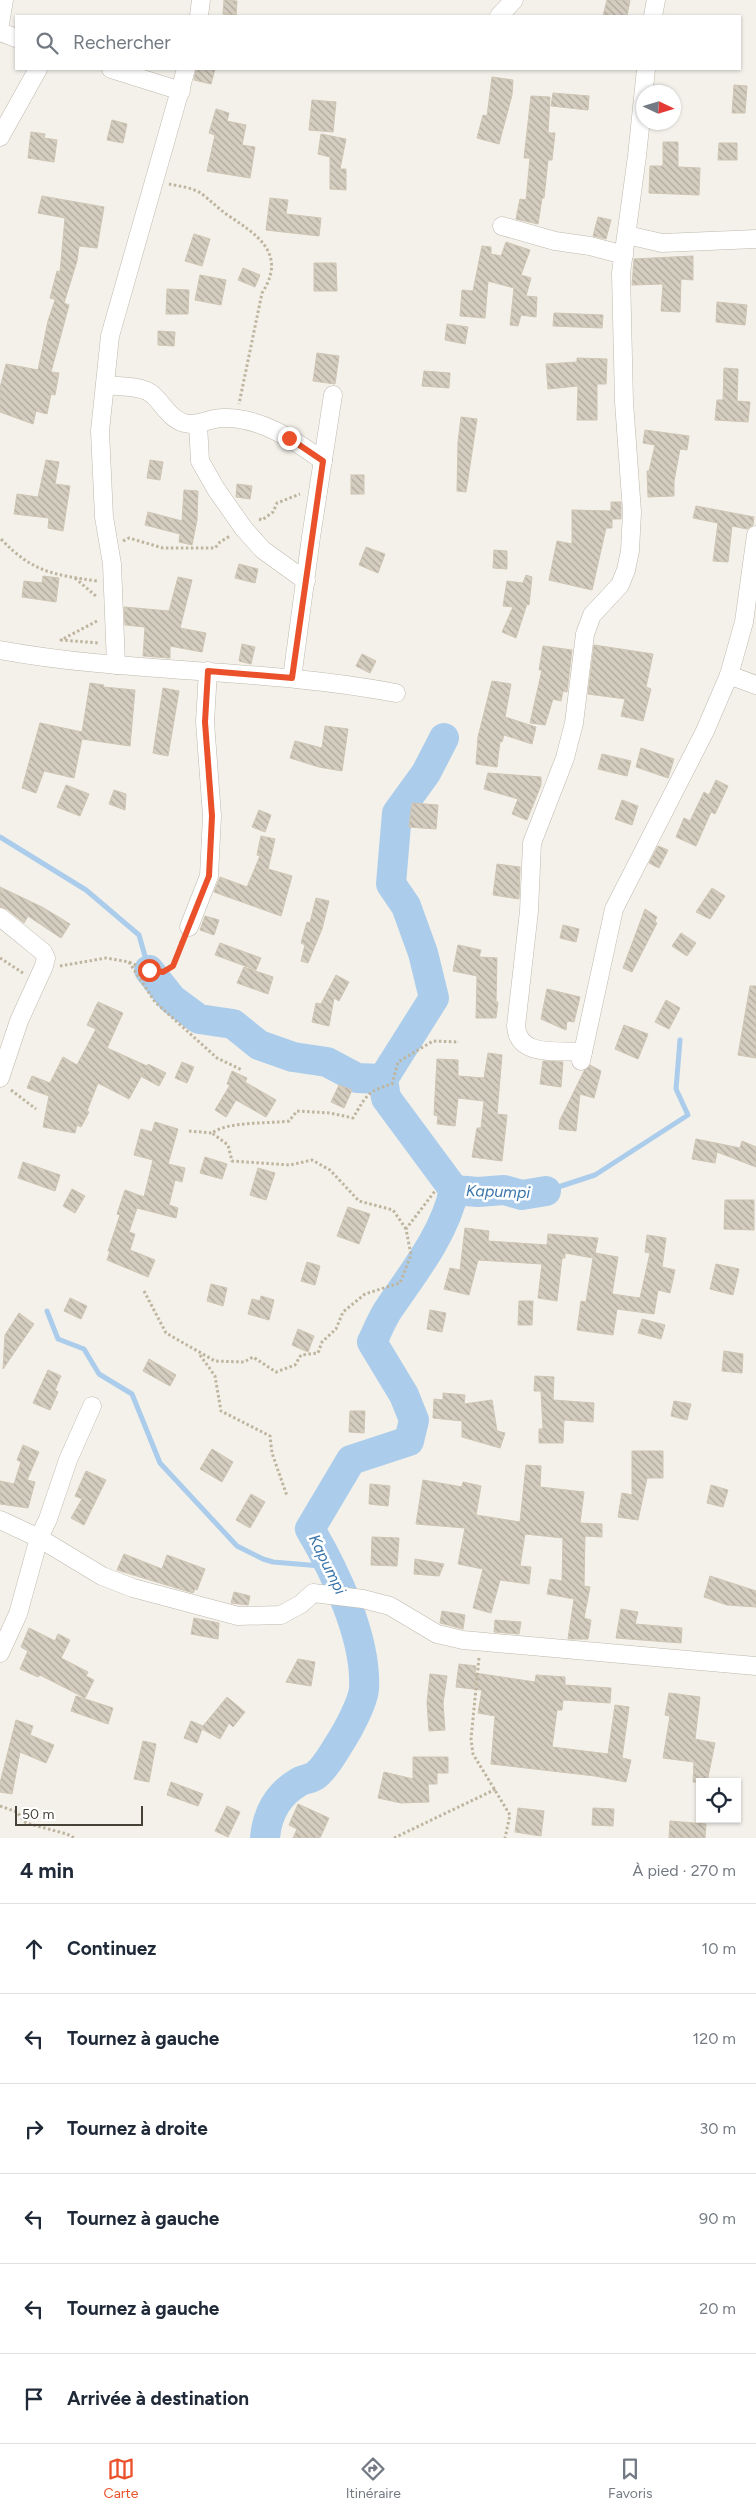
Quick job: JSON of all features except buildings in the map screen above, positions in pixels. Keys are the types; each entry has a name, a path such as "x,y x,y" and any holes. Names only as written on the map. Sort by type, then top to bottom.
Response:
{"street":[{"path":"0,24 4,0"},
{"path":"199,15 202,0"},
{"path":"500,15 514,0"},
{"path":"653,15 656,0"},
{"path":"0,32 15,38"},
{"path":"1,132 37,70"},
{"path":"114,70 181,91"},
{"path":"116,664 112,564 104,517 100,432 110,336 186,70"},
{"path":"646,70 621,273 620,317 632,512 630,551 626,570 620,584 592,615 585,634 574,723 565,758 532,843 529,910 516,1026 519,1039 529,1048 582,1057 614,909 705,731 728,675 744,622 756,535"},
{"path":"502,226 555,241 590,246 624,255"},
{"path":"627,235 662,243 756,239"},
{"path":"105,385 147,391 174,417 185,424 198,424 218,418 237,417 253,421 289,438 323,461"},
{"path":"292,678 334,394"},
{"path":"198,424 200,461 216,489 244,529 263,550 306,581"},
{"path":"0,650 116,664 292,678 396,693"},
{"path":"189,927 209,876 212,816 205,722 208,671"},
{"path":"728,675 756,685"},
{"path":"0,917 42,952 46,958 19,1021 4,1082"},
{"path":"0,1653 18,1614 40,1538 68,1460 92,1406"},
{"path":"0,1520 40,1538 102,1576 132,1588 238,1616 281,1615 301,1604 313,1593 363,1599 390,1606 437,1634 482,1641 756,1666"}],"path":[{"path":"154,181 201,193 216,207 252,232 265,244 270,255 271,269 267,284 262,293 245,366 237,417"},
{"path":"1,539 18,557 41,570 70,577 113,583"},
{"path":"114,612 61,640 115,644"},
{"path":"0,958 40,974 56,966 106,958 129,962 149,970 163,972 173,966 180,942 189,927"},
{"path":"129,962 155,1002 217,1058 242,1070"},
{"path":"212,1133 220,1127 231,1128 245,1123 267,1124 289,1121 297,1111 330,1113 353,1118 374,1088 392,1084 398,1062 433,1041 458,1042"},
{"path":"4,1082 36,1109"},
{"path":"144,1291 166,1333 215,1361 244,1362 253,1357 276,1372 295,1365 301,1355 318,1353 322,1342 336,1329 343,1312 365,1294 400,1283 411,1255 406,1229 393,1210 359,1201 330,1170 312,1160 290,1165 232,1161 228,1145 212,1133 189,1132"},
{"path":"406,1229 435,1191"},
{"path":"198,1352 214,1376 221,1411 270,1436 272,1453 287,1496"},
{"path":"482,1641 470,1739 473,1754 496,1789 510,1815 505,1838"},
{"path":"394,1838 496,1789"},
{"path":"0,1806 17,1812 26,1823 67,1834 74,1838"}],"waterway":[{"path":"383,1079 434,998 423,953 406,906 391,884 397,813 426,773 444,738"},
{"path":"0,837 86,890 139,935 149,970"},
{"path":"149,970 172,999 199,1019 233,1024 259,1045 293,1057 327,1062 357,1078 383,1079 386,1098 454,1190"},
{"path":"546,1191 595,1175 688,1115 676,1089 680,1040"},
{"name":"Kapumpi","path":"265,1838 268,1821 275,1806 285,1792 301,1781 314,1776 323,1768 347,1730 363,1695 364,1669 355,1627 339,1585 310,1529 351,1460 409,1441 414,1420 404,1395 372,1342 387,1311 428,1252 444,1222 454,1190 478,1192 504,1190 522,1195 546,1191"},
{"path":"47,1311 58,1339 84,1349 99,1374 132,1394 160,1463 237,1546 273,1562 333,1567"}],"route":[{"path":"149,970 163,972 173,966 180,942 189,927 209,876 212,816 208,786 208,748 205,731 208,671 292,678 306,581 310,537 323,461 289,438"}]}
